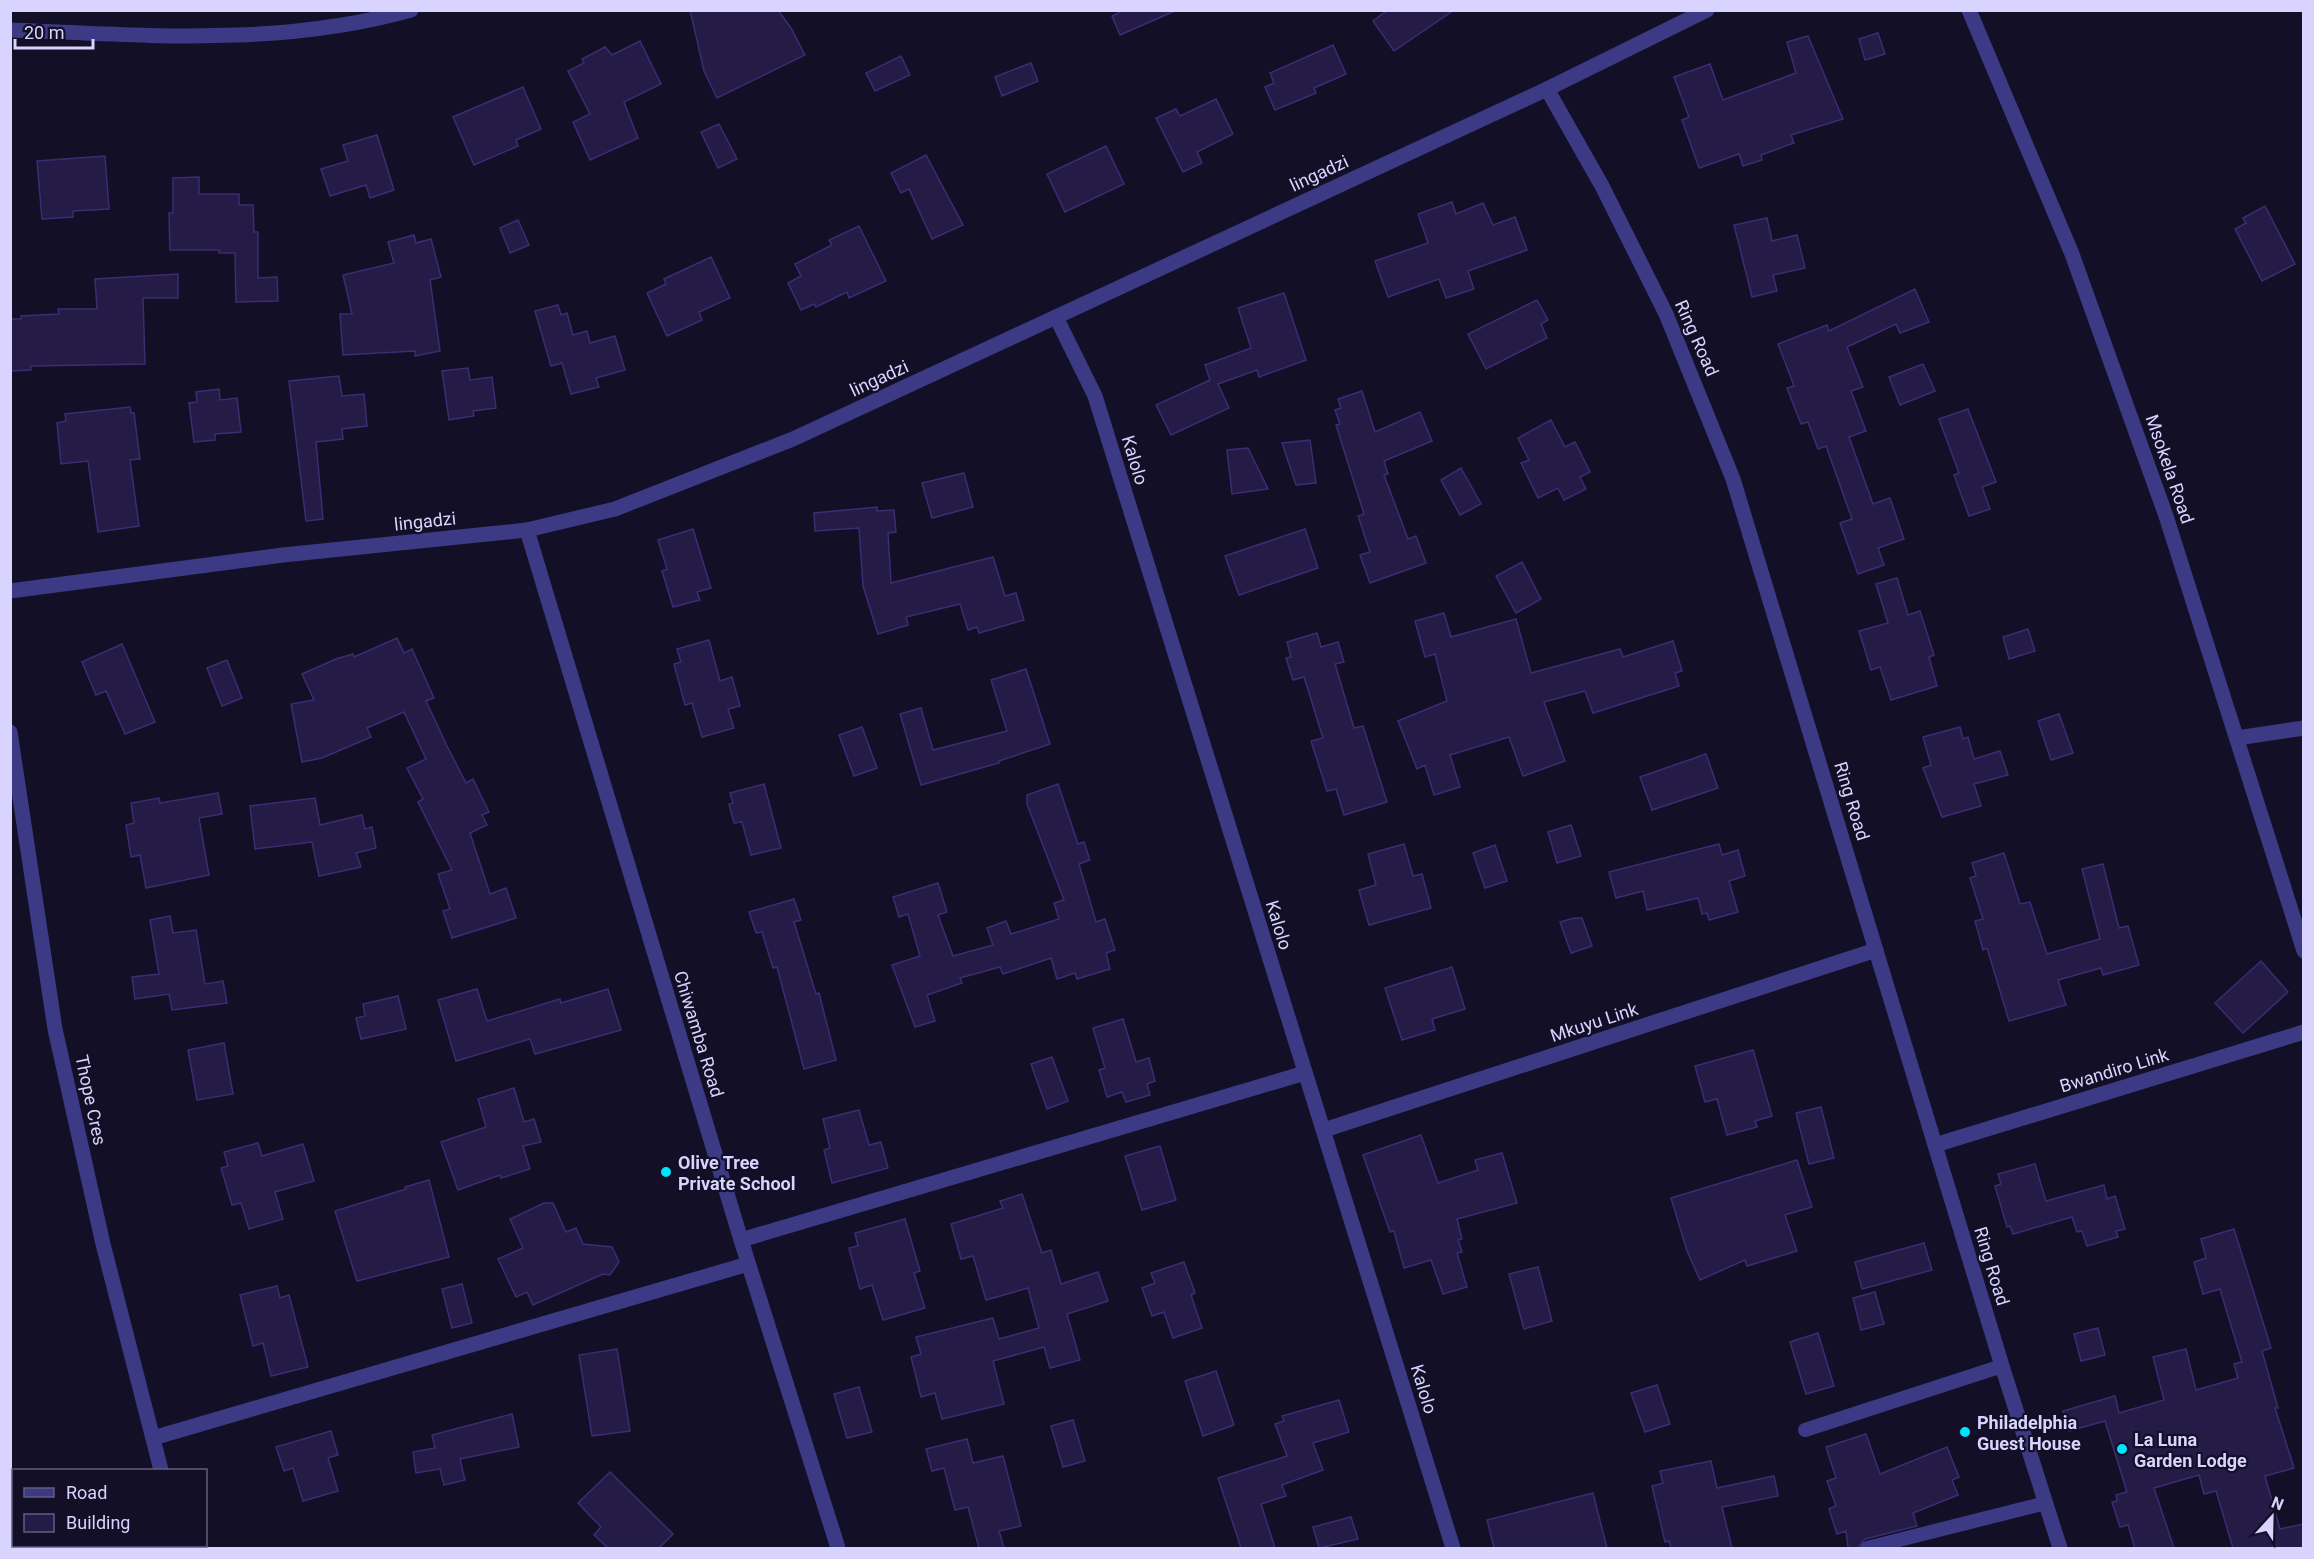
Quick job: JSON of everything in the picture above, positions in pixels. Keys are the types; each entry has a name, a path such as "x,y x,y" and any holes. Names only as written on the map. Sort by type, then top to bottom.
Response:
{"street":[{"path":"10,30 218,37 293,33 363,24 411,10"},
{"name":"lingadzi","path":"10,591 283,555 527,530 615,510 793,439 1547,88 1707,10"},
{"name":"Msokela Road","path":"1970,10 2072,254 2166,516 2304,951"},
{"name":"Ring Road","path":"1547,88 1602,186 1666,314 1715,430 1761,566 2002,1366 2060,1548"},
{"name":"Kalolo","path":"1056,317 1095,396 1453,1548"},
{"name":"Chiwamba Road","path":"527,530 748,1263 838,1548"},
{"path":"2237,738 2304,728"},
{"name":"Thope Cres","path":"10,732 55,1029 103,1244 161,1469"},
{"name":"Mkuyu Link","path":"1324,1130 1876,950"},
{"name":"Bwandiro Link","path":"1935,1145 2304,1032"},
{"path":"741,1240 1305,1073"},
{"path":"153,1438 748,1263"}],"lane":[{"path":"1805,1430 2002,1366"},
{"path":"1868,1548 2046,1503"}],"building":[{"path":"690,10 778,10 791,28 805,55 717,98 704,71"},
{"path":"1124,10 1177,10 1120,35 1112,16"},
{"path":"1388,10 1454,10 1394,51 1373,21"},
{"path":"1878,33 1885,54 1865,60 1859,39"},
{"path":"1808,36 1843,119 1791,135 1794,143 1761,155 1762,160 1743,166 1739,154 1699,168 1682,120 1689,117 1674,77 1710,64 1723,100 1796,73 1787,42"},
{"path":"640,41 661,84 624,102 638,138 590,160 573,122 590,114 568,71 584,63 582,59 605,47 612,55"},
{"path":"1333,45 1346,74 1314,88 1316,93 1275,110 1265,87 1274,83 1270,73"},
{"path":"901,56 910,75 875,91 866,73"},
{"path":"1031,63 1038,81 1002,96 995,77"},
{"path":"523,87 541,129 516,140 518,146 474,165 453,117"},
{"path":"1216,99 1233,134 1197,152 1202,163 1183,172 1156,118 1176,109 1180,116"},
{"path":"719,124 737,159 718,168 701,132"},
{"path":"377,135 394,190 370,198 366,185 330,196 321,169 348,161 343,145"},
{"path":"1106,146 1124,184 1065,212 1047,174"},
{"path":"926,155 963,225 932,239 909,189 901,193 891,173"},
{"path":"105,156 109,209 73,211 73,217 42,219 37,161"},
{"path":"199,177 199,194 239,194 239,205 253,205 254,232 258,232 258,278 277,277 278,301 236,302 235,253 219,253 219,250 170,250 169,213 173,213 173,178"},
{"path":"1452,202 1456,214 1483,203 1493,225 1515,217 1527,250 1468,271 1474,289 1446,298 1439,279 1388,297 1375,261 1428,243 1418,214"},
{"path":"2265,206 2295,264 2262,281 2235,229 2246,223 2243,218"},
{"path":"1767,218 1772,241 1797,235 1805,268 1773,275 1777,291 1752,297 1734,225"},
{"path":"518,220 529,245 510,253 500,228"},
{"path":"859,226 886,281 849,298 847,292 816,307 814,304 801,310 788,283 801,276 795,264 832,245 829,240"},
{"path":"414,235 416,243 431,239 441,277 430,280 440,351 415,356 415,351 343,355 340,314 352,314 343,275 394,263 388,242"},
{"path":"711,257 730,298 699,312 702,320 667,336 647,293 666,284 664,279"},
{"path":"178,274 178,298 143,298 145,364 31,366 31,370 10,371 10,319 21,319 21,316 59,314 58,309 97,309 95,279"},
{"path":"1915,289 1929,322 1900,333 1896,324 1847,347 1863,387 1851,391 1866,431 1849,437 1873,504 1890,498 1904,539 1878,548 1884,565 1858,574 1840,523 1852,519 1826,446 1818,449 1808,422 1801,424 1787,388 1794,386 1778,344 1827,325 1829,331"},
{"path":"1284,293 1306,360 1259,377 1257,370 1218,384 1229,408 1171,435 1156,405 1210,380 1205,365 1251,348 1238,308"},
{"path":"1537,300 1548,320 1541,324 1547,338 1486,369 1468,334"},
{"path":"558,305 561,315 567,313 573,335 587,331 590,343 615,336 625,370 596,378 599,387 571,394 562,363 551,366 535,311"},
{"path":"1923,364 1935,391 1900,405 1889,377"},
{"path":"468,368 470,380 492,377 496,408 473,411 474,416 449,420 442,371"},
{"path":"339,376 342,396 364,394 367,426 342,429 343,439 316,442 323,519 306,521 289,381"},
{"path":"219,389 220,400 237,398 241,432 215,434 215,440 194,442 189,403 197,402 196,392"},
{"path":"1362,391 1375,432 1420,412 1432,441 1384,461 1388,474 1384,475 1408,539 1416,536 1426,563 1370,583 1360,555 1370,552 1358,516 1364,514 1336,425 1340,424 1335,410 1341,408 1338,399"},
{"path":"130,407 131,413 134,413 140,459 130,460 139,526 98,532 88,461 61,464 57,423 66,421 65,414"},
{"path":"1968,409 1996,482 1982,487 1990,509 1969,516 1954,475 1959,473 1939,419"},
{"path":"1551,420 1565,447 1575,442 1590,472 1580,477 1586,489 1564,500 1558,488 1538,498 1521,463 1529,460 1518,438"},
{"path":"1310,440 1316,483 1296,485 1282,443"},
{"path":"1248,448 1268,489 1232,494 1227,450"},
{"path":"1461,468 1481,504 1460,515 1441,480"},
{"path":"964,473 973,507 932,518 922,483"},
{"path":"877,507 877,511 894,510 896,532 888,533 891,583 993,557 1005,596 1016,593 1024,620 979,633 977,627 968,630 960,604 906,617 908,625 878,634 863,586 859,528 815,531 814,513"},
{"path":"693,529 711,588 697,592 700,600 673,607 662,571 667,569 658,540"},
{"path":"1305,529 1318,568 1239,595 1225,556"},
{"path":"1522,562 1541,599 1516,613 1496,576"},
{"path":"1897,578 1908,615 1920,611 1934,655 1929,657 1937,686 1891,700 1880,667 1871,670 1859,631 1888,623 1876,584"},
{"path":"1444,613 1451,637 1516,619 1531,673 1620,649 1623,657 1673,641 1682,671 1675,673 1679,686 1593,713 1585,691 1544,702 1565,761 1523,776 1509,737 1450,755 1460,787 1434,795 1425,765 1417,769 1398,721 1447,701 1435,654 1425,657 1415,621"},
{"path":"2028,629 2035,651 2009,659 2003,637"},
{"path":"1317,633 1321,647 1338,642 1344,662 1335,664 1354,728 1363,726 1387,802 1344,815 1336,789 1327,791 1311,741 1323,738 1304,677 1293,680 1286,658 1291,657 1287,642"},
{"path":"397,638 404,653 412,649 434,698 426,701 448,748 466,783 473,779 489,812 482,815 487,825 470,833 490,894 506,888 516,918 452,938 443,911 450,909 438,874 452,870 418,802 423,799 407,768 426,759 404,712 367,728 371,737 322,758 302,762 291,704 314,700 302,674 336,659 353,654 354,657"},
{"path":"709,640 720,681 732,677 740,706 728,709 734,728 702,737 692,703 685,705 674,664 681,662 677,649"},
{"path":"122,644 155,722 125,734 106,691 96,695 82,662"},
{"path":"227,660 242,698 222,706 207,668"},
{"path":"1026,669 1050,744 999,761 999,763 921,785 900,714 921,708 933,750 1007,731 991,680"},
{"path":"2059,714 2073,753 2051,760 2038,721"},
{"path":"862,727 877,768 854,776 839,735"},
{"path":"1960,727 1963,739 1968,737 1974,759 2000,751 2008,775 1974,784 1981,806 1942,817 1923,768 1931,765 1923,737"},
{"path":"1706,754 1718,788 1652,810 1640,777"},
{"path":"764,784 781,848 751,855 742,822 734,823 729,804 733,803 730,793"},
{"path":"1058,784 1078,844 1084,842 1090,860 1079,864 1096,922 1105,919 1115,950 1106,953 1110,969 1077,979 1075,973 1057,979 1051,958 1003,974 1000,967 960,978 962,983 927,995 935,1021 915,1027 892,965 920,956 908,914 899,917 893,897 938,883 947,912 938,915 953,956 993,945 987,928 1006,921 1011,934 1059,919 1054,903 1064,900 1027,804 1027,795"},
{"path":"218,793 222,814 199,818 209,875 146,888 140,855 131,857 126,825 134,823 131,803 159,798 160,803"},
{"path":"315,798 320,825 362,815 365,829 372,827 376,848 356,853 361,867 319,876 312,842 255,849 250,806"},
{"path":"1571,825 1581,856 1557,863 1548,832"},
{"path":"1404,844 1413,876 1422,874 1431,908 1369,925 1359,890 1376,885 1368,854"},
{"path":"1719,844 1722,855 1738,850 1745,876 1729,881 1738,912 1709,920 1707,913 1702,914 1698,898 1647,910 1643,891 1616,898 1609,872"},
{"path":"1495,845 1507,881 1485,888 1473,853"},
{"path":"2004,853 2020,904 2030,902 2047,954 2100,939 2082,869 2103,864 2119,928 2128,926 2139,965 2103,975 2101,968 2058,980 2066,1005 2009,1021 1987,948 1983,950 1975,921 1983,919 1970,878 1976,876 1972,863"},
{"path":"794,899 801,920 794,922 816,994 819,993 836,1060 804,1069 777,967 773,968 762,932 756,933 749,912"},
{"path":"170,916 173,933 196,930 205,984 223,981 227,1003 172,1010 169,994 135,999 132,977 159,974 150,920"},
{"path":"1582,918 1592,946 1571,953 1560,922"},
{"path":"2261,961 2288,992 2243,1033 2215,1003"},
{"path":"1452,967 1465,1009 1432,1019 1435,1030 1402,1040 1385,988"},
{"path":"477,989 487,1021 560,999 561,1003 608,989 621,1030 535,1054 530,1039 456,1061 438,1000"},
{"path":"398,996 406,1029 361,1039 356,1018 365,1016 363,1004"},
{"path":"1123,1019 1136,1062 1149,1058 1155,1081 1147,1084 1150,1095 1126,1102 1122,1092 1107,1097 1099,1070 1105,1068 1093,1028"},
{"path":"224,1043 233,1094 197,1100 188,1050"},
{"path":"1753,1050 1772,1116 1755,1121 1757,1127 1727,1135 1717,1099 1705,1102 1695,1066"},
{"path":"1052,1057 1068,1101 1047,1109 1031,1064"},
{"path":"514,1088 524,1122 534,1119 541,1142 523,1146 530,1169 501,1178 500,1175 458,1190 441,1142 486,1127 478,1099"},
{"path":"1821,1107 1834,1158 1809,1164 1796,1113"},
{"path":"859,1110 869,1145 881,1142 888,1168 832,1183 824,1150 830,1148 823,1119"},
{"path":"1421,1135 1438,1183 1478,1170 1475,1160 1502,1153 1517,1203 1457,1219 1462,1239 1458,1240 1462,1252 1457,1253 1467,1287 1443,1294 1431,1260 1404,1268 1394,1231 1390,1232 1363,1155"},
{"path":"258,1143 262,1156 303,1144 314,1181 275,1192 283,1219 249,1229 241,1203 232,1205 221,1168 228,1166 224,1152"},
{"path":"1160,1146 1176,1200 1142,1210 1125,1156"},
{"path":"1797,1160 1812,1207 1785,1215 1797,1251 1747,1266 1745,1260 1700,1280 1687,1251 1671,1198"},
{"path":"2035,1164 2046,1201 2104,1185 2107,1199 2115,1196 2125,1229 2116,1231 2118,1237 2087,1246 2082,1231 2077,1232 2072,1217 2013,1234 2010,1226 2007,1227 1995,1186 2001,1184 1998,1174"},
{"path":"429,1180 449,1257 357,1281 335,1211"},
{"path":"1022,1194 1042,1253 1051,1250 1061,1284 1098,1272 1108,1301 1067,1314 1080,1360 1050,1368 1044,1347 993,1361 1004,1404 942,1419 935,1393 921,1397 911,1357 921,1354 916,1337 993,1318 999,1339 1039,1328 1028,1288 986,1300 973,1256 961,1259 951,1224 1003,1208 1000,1201"},
{"path":"544,1203 553,1203 566,1232 576,1228 583,1244 612,1247 619,1262 610,1275 603,1274 533,1305 527,1292 516,1297 498,1259 523,1248 510,1219"},
{"path":"905,1219 920,1271 914,1273 925,1308 883,1320 872,1285 860,1289 849,1248 858,1246 855,1233"},
{"path":"2234,1229 2271,1348 2262,1351 2278,1408 2275,1408 2294,1468 2265,1476 2280,1529 2304,1524 2304,1548 2233,1548 2216,1491 2204,1494 2199,1475 2154,1488 2174,1548 2135,1548 2128,1525 2120,1527 2112,1502 2117,1501 2116,1495 2127,1492 2105,1421 2069,1431 2063,1411 2115,1396 2119,1413 2164,1400 2153,1357 2186,1349 2196,1390 2238,1378 2234,1364 2242,1362 2220,1289 2203,1294 2194,1262 2206,1258 2201,1239"},
{"path":"1924,1243 1932,1270 1862,1289 1855,1262"},
{"path":"1184,1262 1195,1293 1191,1295 1202,1328 1173,1338 1164,1312 1152,1316 1142,1288 1155,1283 1151,1273"},
{"path":"1538,1267 1552,1321 1524,1329 1509,1274"},
{"path":"462,1284 472,1323 452,1328 442,1289"},
{"path":"277,1286 280,1298 289,1295 308,1367 271,1376 263,1343 253,1346 240,1295"},
{"path":"1875,1292 1884,1324 1861,1330 1853,1298"},
{"path":"2098,1328 2105,1355 2081,1361 2074,1334"},
{"path":"1818,1333 1834,1386 1806,1394 1790,1342"},
{"path":"617,1349 630,1431 592,1436 579,1355"},
{"path":"1216,1371 1234,1425 1203,1436 1185,1381"},
{"path":"1657,1385 1670,1424 1645,1432 1631,1393"},
{"path":"859,1387 872,1432 847,1438 834,1394"},
{"path":"1339,1400 1349,1432 1313,1443 1323,1470 1282,1485 1286,1496 1261,1504 1275,1548 1241,1548 1218,1478 1287,1456 1275,1424 1284,1421 1282,1416"},
{"path":"512,1414 519,1447 460,1459 465,1480 444,1485 440,1469 416,1473 413,1452 435,1448 432,1435"},
{"path":"1073,1420 1085,1461 1063,1467 1051,1426"},
{"path":"331,1431 338,1455 328,1458 338,1491 303,1501 293,1468 284,1471 276,1447"},
{"path":"1866,1434 1880,1474 1947,1447 1959,1477 1952,1480 1958,1495 1913,1513 1917,1526 1865,1539 1858,1548 1848,1548 1846,1531 1837,1534 1829,1509 1836,1506 1827,1481 1836,1478 1826,1447"},
{"path":"967,1439 973,1463 1003,1456 1021,1526 999,1531 1004,1548 979,1548 968,1507 955,1510 944,1468 932,1471 926,1449"},
{"path":"1711,1461 1717,1488 1774,1476 1778,1496 1722,1507 1732,1548 1671,1548 1669,1541 1665,1542 1652,1486 1663,1483 1660,1471"},
{"path":"610,1472 673,1534 659,1548 608,1548 594,1535 601,1527 578,1503"},
{"path":"1593,1493 1607,1548 1494,1548 1487,1520"},
{"path":"1351,1517 1358,1539 1319,1548 1313,1527"}],"place":[{"name":"Olive Tree Private School","path":"666,1172"},
{"name":"Philadelphia Guest House","path":"1965,1432"},
{"name":"La Luna Garden Lodge","path":"2122,1449"}]}
